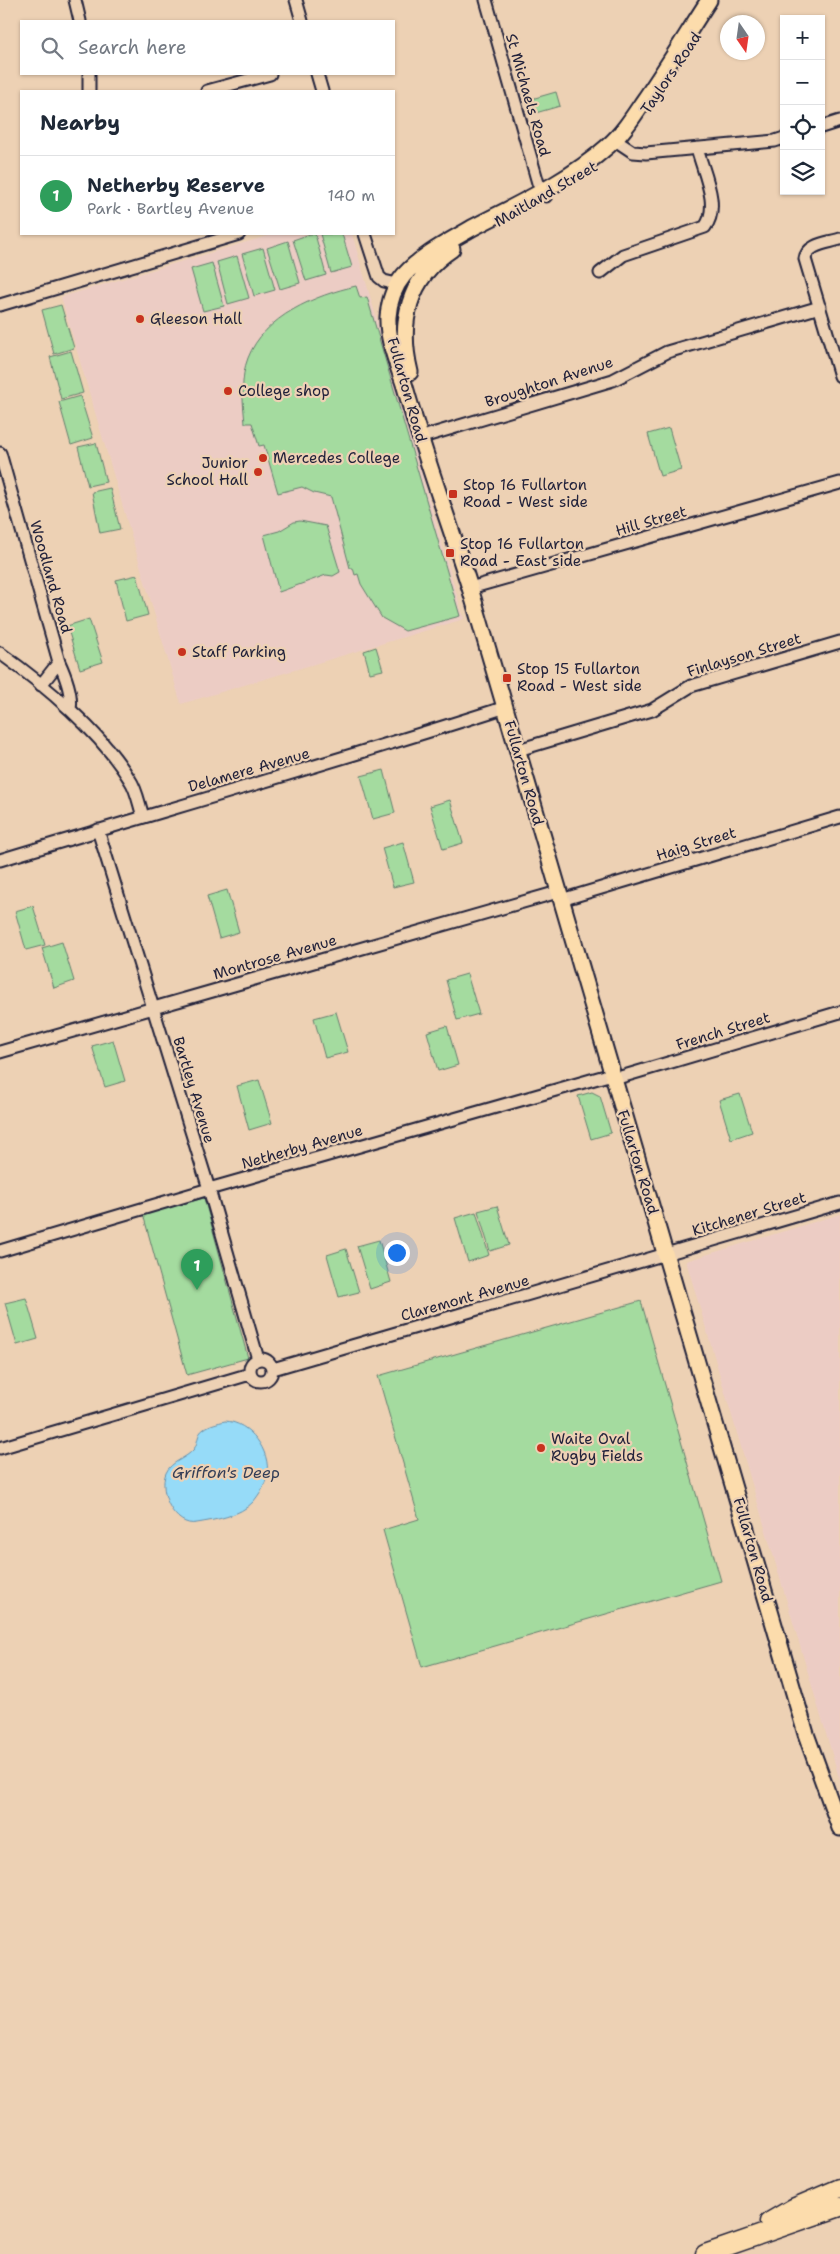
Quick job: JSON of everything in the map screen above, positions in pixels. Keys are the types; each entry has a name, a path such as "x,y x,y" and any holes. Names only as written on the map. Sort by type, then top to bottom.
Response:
{"highway":[{"path":"728,2245 793,2208 840,2188"},
{"path":"705,2254 840,2207"}],"main road":[{"name":"Taylors Road","path":"628,123 666,70 709,0"},
{"name":"Taylors Road","path":"621,144 719,0"},
{"name":"Maitland Street","path":"406,320 412,298 420,281 432,265 463,242 544,193 596,156 609,145 628,123"},
{"name":"Maitland Street","path":"397,284 411,268 430,253 588,172 621,144"},
{"path":"406,320 397,284 413,278 432,265"},
{"name":"Fullarton Road","path":"397,284 391,299 388,318 391,338 419,437 441,494 506,707 559,896 806,1734 840,1828"},
{"name":"Fullarton Road","path":"406,320 405,352 429,436 441,494"}],"street":[{"path":"75,0 80,20"},
{"path":"296,0 302,20"},
{"name":"St Michaels Road","path":"486,0 538,183 544,193"},
{"path":"89,75 89,90"},
{"path":"211,90 266,75"},
{"path":"317,75 322,90"},
{"path":"825,126 840,122"},
{"path":"621,144 633,152 646,153 780,138"},
{"path":"600,273 623,255 705,227 710,220 712,204 697,148"},
{"path":"0,306 236,235"},
{"path":"365,235 379,277 384,281 397,284"},
{"path":"840,239 816,246 806,253 805,259 840,376"},
{"name":"Broughton Avenue","path":"429,436 613,380 667,352 820,307"},
{"name":"Woodland Road","path":"1,461 59,662 64,673 70,696 70,709"},
{"name":"Hill Street","path":"470,588 840,483"},
{"path":"0,492 13,500"},
{"name":"Finlayson Street","path":"518,750 652,710 691,686 840,642"},
{"path":"0,653 70,709 113,757 131,781 143,816"},
{"path":"41,685 59,662"},
{"name":"Delamere Avenue","path":"0,860 143,816 351,757 506,707"},
{"name":"Haig Street","path":"559,896 840,817"},
{"name":"Bartley Avenue","path":"98,830 209,1189 258,1359"},
{"name":"Montrose Avenue","path":"0,1052 152,1008 559,896"},
{"name":"French Street","path":"613,1077 840,1012"},
{"name":"Netherby Avenue","path":"0,1251 209,1189 613,1077"},
{"name":"Kitchener Street","path":"666,1255 840,1203"},
{"name":"Claremont Avenue","path":"273,1369 666,1255"},
{"path":"258,1359 267,1361 273,1369 271,1376 263,1382 255,1380 250,1374 252,1364 258,1359"},
{"path":"0,1448 250,1374"}],"shaded area":[{"name":"Mercedes College","path":"271,235 352,235 464,619 181,704 61,297"},
{"path":"840,1214 840,1781 686,1261"}],"green space":[{"path":"556,92 560,106 532,114 528,100"},
{"path":"307,235 315,235 326,275 306,281 293,240"},
{"path":"320,235 342,235 352,267 331,273"},
{"path":"288,241 300,283 280,289 267,248"},
{"path":"263,248 275,290 254,296 242,254"},
{"path":"237,256 249,298 228,304 217,262"},
{"path":"212,263 224,306 203,311 191,269"},
{"path":"356,286 360,298 367,297 460,616 405,631 382,618 361,584 358,574 355,575 353,568 350,568 331,497 314,493 302,487 278,493 264,445 259,446 252,423 245,423 243,390 245,366 256,343 266,330 279,319 308,302 324,295"},
{"path":"61,305 74,348 54,354 42,310"},
{"path":"71,351 83,393 61,399 50,357"},
{"path":"80,396 93,438 71,445 59,402"},
{"path":"669,428 681,470 660,476 648,434"},
{"path":"96,443 106,482 88,486 78,447"},
{"path":"110,488 120,529 100,533 92,492"},
{"path":"300,521 326,526 340,572 333,576 326,575 279,592 264,535 279,531 294,522"},
{"path":"137,575 148,615 126,621 116,580"},
{"path":"89,619 103,662 80,669 67,626"},
{"path":"376,647 383,670 370,673 364,651"},
{"path":"384,770 395,813 373,819 361,776"},
{"path":"450,800 463,843 443,849 430,806"},
{"path":"403,842 414,882 393,887 382,848"},
{"path":"227,890 239,932 219,938 207,896"},
{"path":"33,906 45,945 26,950 15,911"},
{"path":"62,942 74,981 54,988 42,948"},
{"path":"467,974 479,1014 457,1020 446,980"},
{"path":"336,1012 348,1052 325,1058 314,1018"},
{"path":"447,1026 458,1065 438,1071 427,1032"},
{"path":"113,1040 125,1081 105,1087 92,1046"},
{"path":"259,1080 272,1123 249,1130 237,1086"},
{"path":"592,1092 600,1096 611,1133 591,1139 578,1096"},
{"path":"740,1094 752,1132 731,1139 719,1100"},
{"path":"204,1198 248,1358 187,1375 143,1214"},
{"path":"497,1206 509,1245 490,1251 478,1211"},
{"path":"476,1212 489,1255 468,1262 455,1218"},
{"path":"379,1240 391,1282 370,1289 357,1246"},
{"path":"346,1249 359,1292 339,1297 327,1255"},
{"path":"26,1298 38,1339 17,1345 5,1303"},
{"name":"Waite Oval Rugby Fields","path":"641,1301 721,1581 422,1667 383,1530 419,1519 378,1376"}],"water":[{"name":"Griffon's Deep","path":"225,1421 243,1426 257,1439 266,1457 267,1475 265,1482 253,1502 241,1511 219,1519 197,1523 181,1520 170,1507 166,1498 164,1481 166,1473 171,1466 194,1449 201,1431 206,1427"}],"place":[{"name":"Gleeson Hall","path":"140,319"},
{"name":"College shop","path":"228,391"},
{"name":"Mercedes College","path":"263,458"},
{"name":"Junior School Hall","path":"258,472"},
{"name":"Stop 16 Fullarton Road - West side","path":"453,494"},
{"name":"Stop 16 Fullarton Road - East side","path":"450,553"},
{"name":"Staff Parking","path":"182,652"},
{"name":"Stop 15 Fullarton Road - West side","path":"507,678"},
{"name":"Netherby Reserve","path":"197,1290"},
{"name":"Waite Oval Rugby Fields","path":"541,1448"}]}
